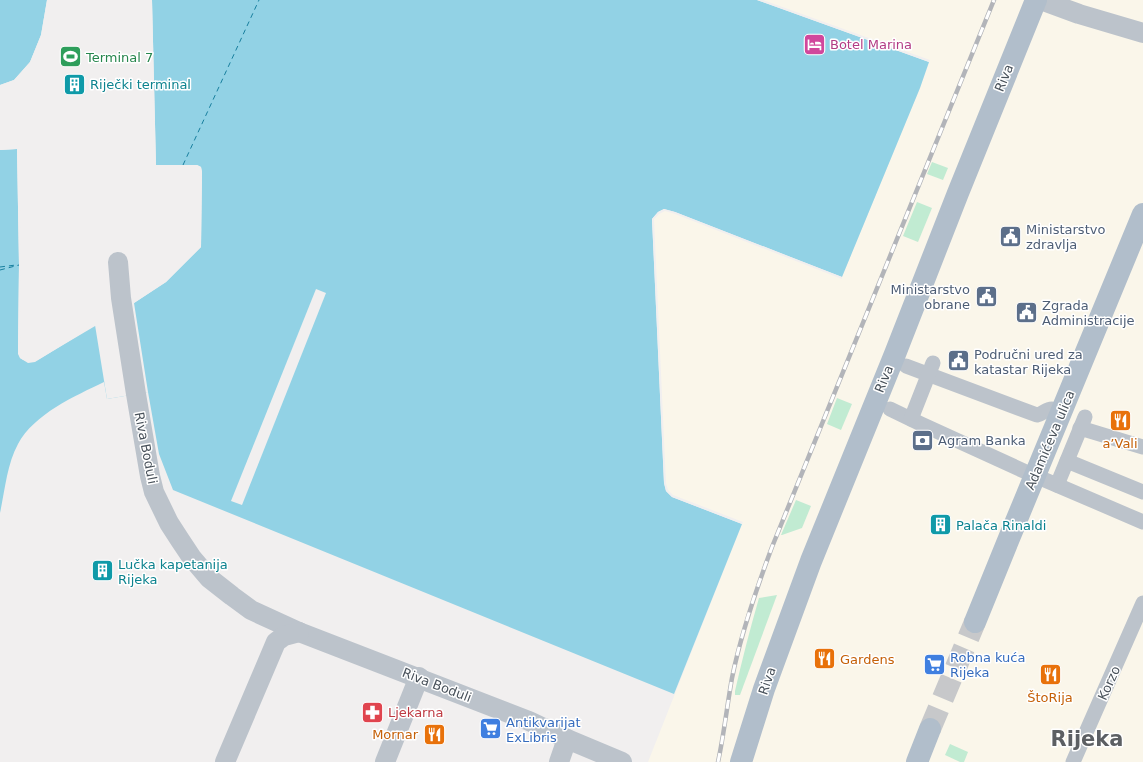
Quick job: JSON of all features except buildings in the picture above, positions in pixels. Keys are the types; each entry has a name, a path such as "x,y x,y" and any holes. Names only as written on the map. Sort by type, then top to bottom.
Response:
{"main road":[{"name":"Riva","path":"741,762 764,689 811,561 1036,0"},
{"name":"Adamićeva ulica","path":"976,622 1143,214"},
{"path":"917,762 930,729"}],"street":[{"path":"1041,0 1079,14 1143,32"},
{"name":"Riva Boduli","path":"118,262 122,307 150,476 154,492 169,523 192,558 209,578 251,610 299,632 419,677 529,721 622,762"},
{"path":"906,366 931,369 1037,415 1042,414 1048,409 1052,409"},
{"path":"931,369 901,416 1026,472"},
{"path":"1143,447 1080,421 1067,461 1047,484 1143,522"},
{"path":"1067,461 1143,492"},
{"name":"Korzo","path":"1073,762 1143,603"},
{"name":"Riva Boduli","path":"251,610 267,633 273,650"},
{"path":"225,762 276,642 284,636 299,632"},
{"path":"385,762 419,677"},
{"path":"559,762 567,739"}],"shaded area":[{"path":"757,0 1143,0 1143,762 648,762 742,524 672,497 666,491 652,219 664,209 842,277 929,63"}],"green space":[{"path":"932,162 948,168 943,180 927,174"},
{"path":"917,202 932,208 918,242 903,236"},
{"path":"837,398 852,404 841,430 827,424"},
{"path":"796,500 811,506 802,528 781,535"},
{"path":"777,595 740,695 735,695 743,656 759,598"},
{"path":"950,744 968,752 964,762 960,762 945,755"}],"water":[{"path":"0,0 47,0 41,35 30,62 14,80 0,85"},
{"path":"152,0 757,0 929,62 920,88 842,277 675,212 664,209 658,212 652,219 664,483 666,491 672,497 742,524 674,694 173,490 159,454 148,392 107,399 104,382 68,400 45,415 25,433 14,452 0,513 0,150 17,149 19,265 18,354 23,360 33,362 38,360 134,303 166,282 201,247 201,167 197,165 156,166"}],"pier":[{"path":"47,0 49,0 43,35 32,63 16,82 0,87 0,85 14,80 30,62 41,35"},
{"path":"150,0 152,0 156,165 197,165 201,167 201,247 166,282 134,303 148,392 107,399 95,325 35,362 28,363 20,358 18,348 19,265 17,149 0,150 0,148 17,147 19,149 21,265 20,353 21,357 25,360 34,360 93,324 92,312 133,301 165,280 199,246 199,169 197,167 156,168 154,166"},
{"path":"757,0 763,0 930,60 929,62"},
{"path":"664,209 842,277 842,279 675,214 665,211 654,219 666,483 668,490 673,495 743,522 742,524 672,497 666,491 664,483 652,219 658,212"},
{"path":"316,289 326,293 242,505 231,501"}],"ferry route":[{"path":"183,165 259,0"},
{"path":"0,267 16,265"},
{"path":"0,270 19,265"}],"tunnel":[{"path":"930,729 975,622"}],"railway":[{"path":"718,762 736,661 749,612 766,563 994,0"}],"place":[{"name":"Botel Marina","path":"814,44"},
{"name":"Terminal 7","path":"71,57"},
{"name":"Riječki terminal","path":"75,84"},
{"name":"Ministarstvo zdravlja","path":"1010,236"},
{"name":"Ministarstvo obrane","path":"986,296"},
{"name":"Zgrada Administracije","path":"1026,312"},
{"name":"Područni ured za katastar Rijeka","path":"959,361"},
{"name":"a’Vali","path":"1120,421"},
{"name":"Agram Banka","path":"922,440"},
{"name":"Palača Rinaldi","path":"941,525"},
{"name":"Lučka kapetanija Rijeka","path":"102,571"},
{"name":"Gardens","path":"825,659"},
{"name":"Robna kuća Rijeka","path":"934,664"},
{"name":"ŠtoRija","path":"1050,675"},
{"name":"Ljekarna","path":"372,712"},
{"name":"Antikvarijat ExLibris","path":"491,729"},
{"name":"Mornar","path":"434,734"}],"district":[{"name":"Rijeka","path":"1087,739"}]}
